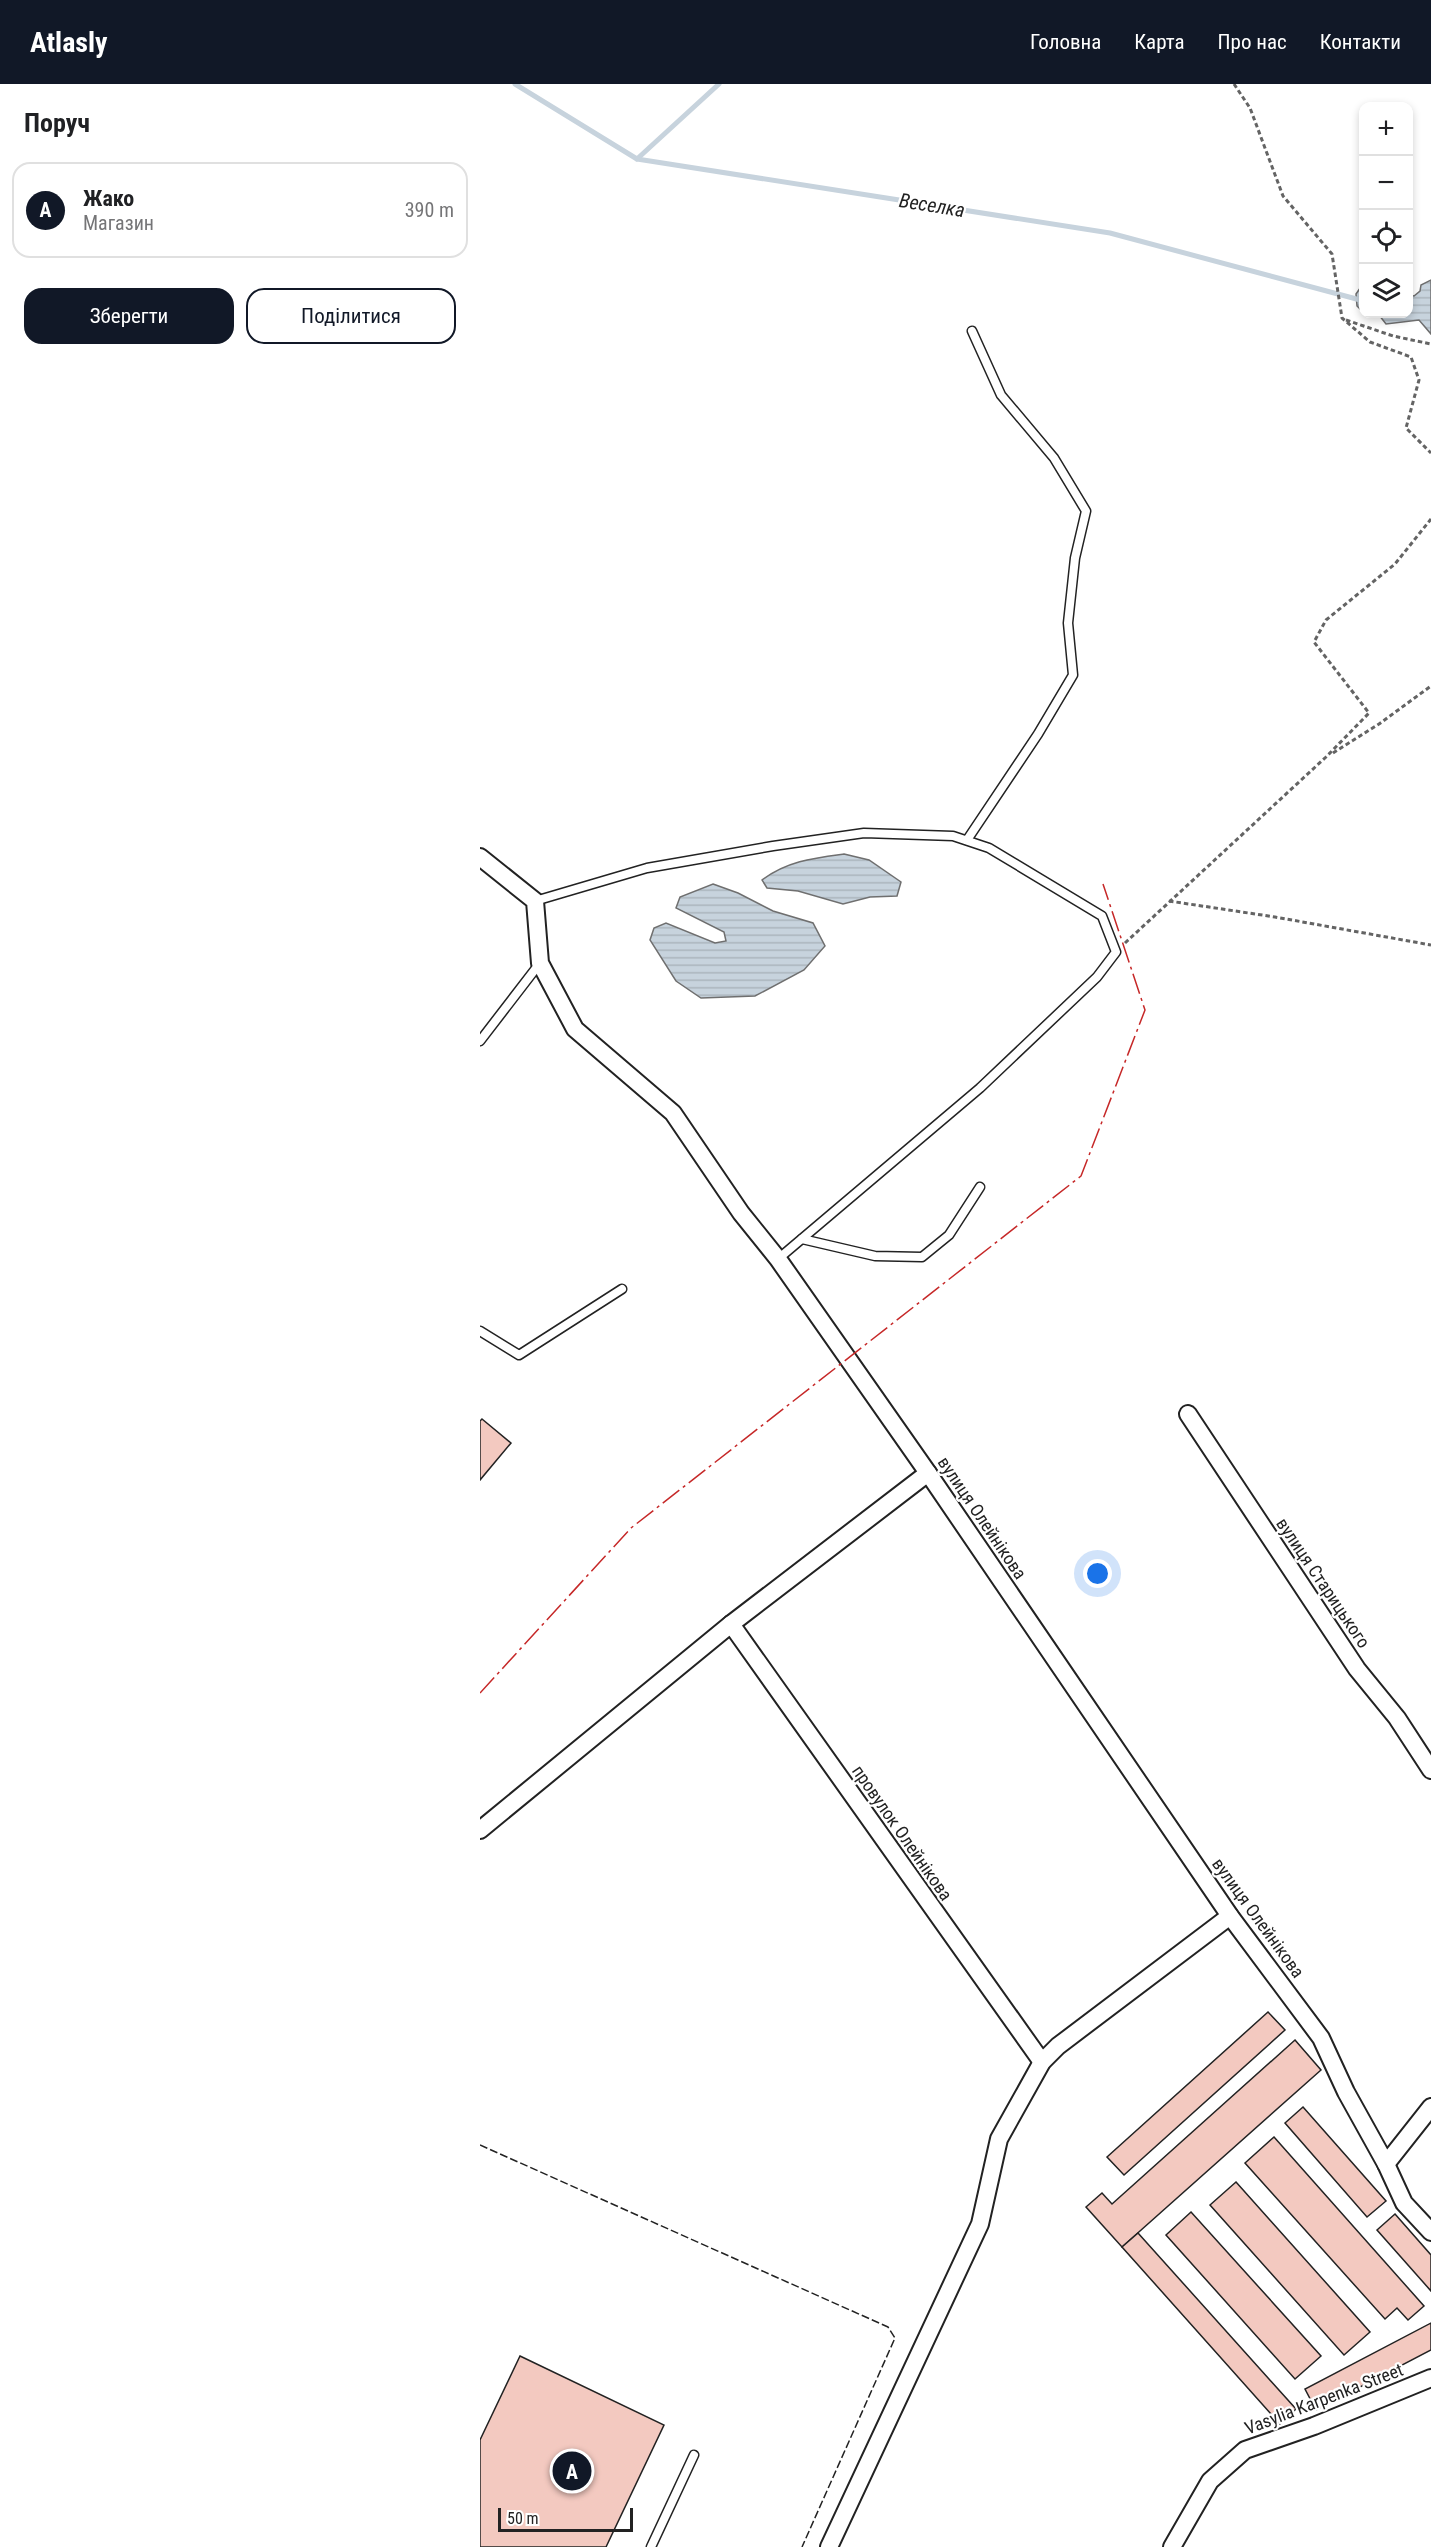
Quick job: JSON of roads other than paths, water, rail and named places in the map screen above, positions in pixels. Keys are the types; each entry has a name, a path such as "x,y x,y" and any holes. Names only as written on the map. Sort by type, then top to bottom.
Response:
{"street":[{"path":"480,857 535,901"},
{"name":"вулиця Олейнікова","path":"535,901 540,963 575,1029 673,1113 741,1213 778,1259 928,1473 1230,1916 1321,2038 1346,2092 1386,2164 1404,2203 1431,2232"},
{"name":"вулиця Старицького","path":"1188,1414 1357,1669 1397,1718 1431,1770"},
{"path":"480,1830 731,1624 928,1473"},
{"name":"провулок Олейнікова","path":"731,1624 1042,2062"},
{"path":"829,2547 980,2224 999,2139 1042,2062 1058,2046 1230,1916"},
{"path":"1386,2164 1431,2107"},
{"name":"Vasylia Karpenka Street","path":"1172,2547 1210,2481 1245,2450 1314,2426 1431,2378"}],"lane":[{"path":"967,840 1038,734 1073,675 1068,623 1075,558 1086,511 1054,458 1001,395 972,332"},
{"path":"535,901 647,868 772,846 864,833 953,836 967,840 989,848 1102,916 1116,952 1097,977 980,1088 778,1259"},
{"path":"480,1041 540,963"},
{"path":"802,1239 875,1256 922,1257 949,1235 980,1187"},
{"path":"480,1331 519,1355 622,1289"},
{"path":"651,2547 694,2455"}],"waterway":[{"name":"Веселка","path":"515,84 637,159 1110,233 1359,300"},
{"path":"637,159 719,84"}],"place":[{"name":"Жако","path":"572,2471"}]}
